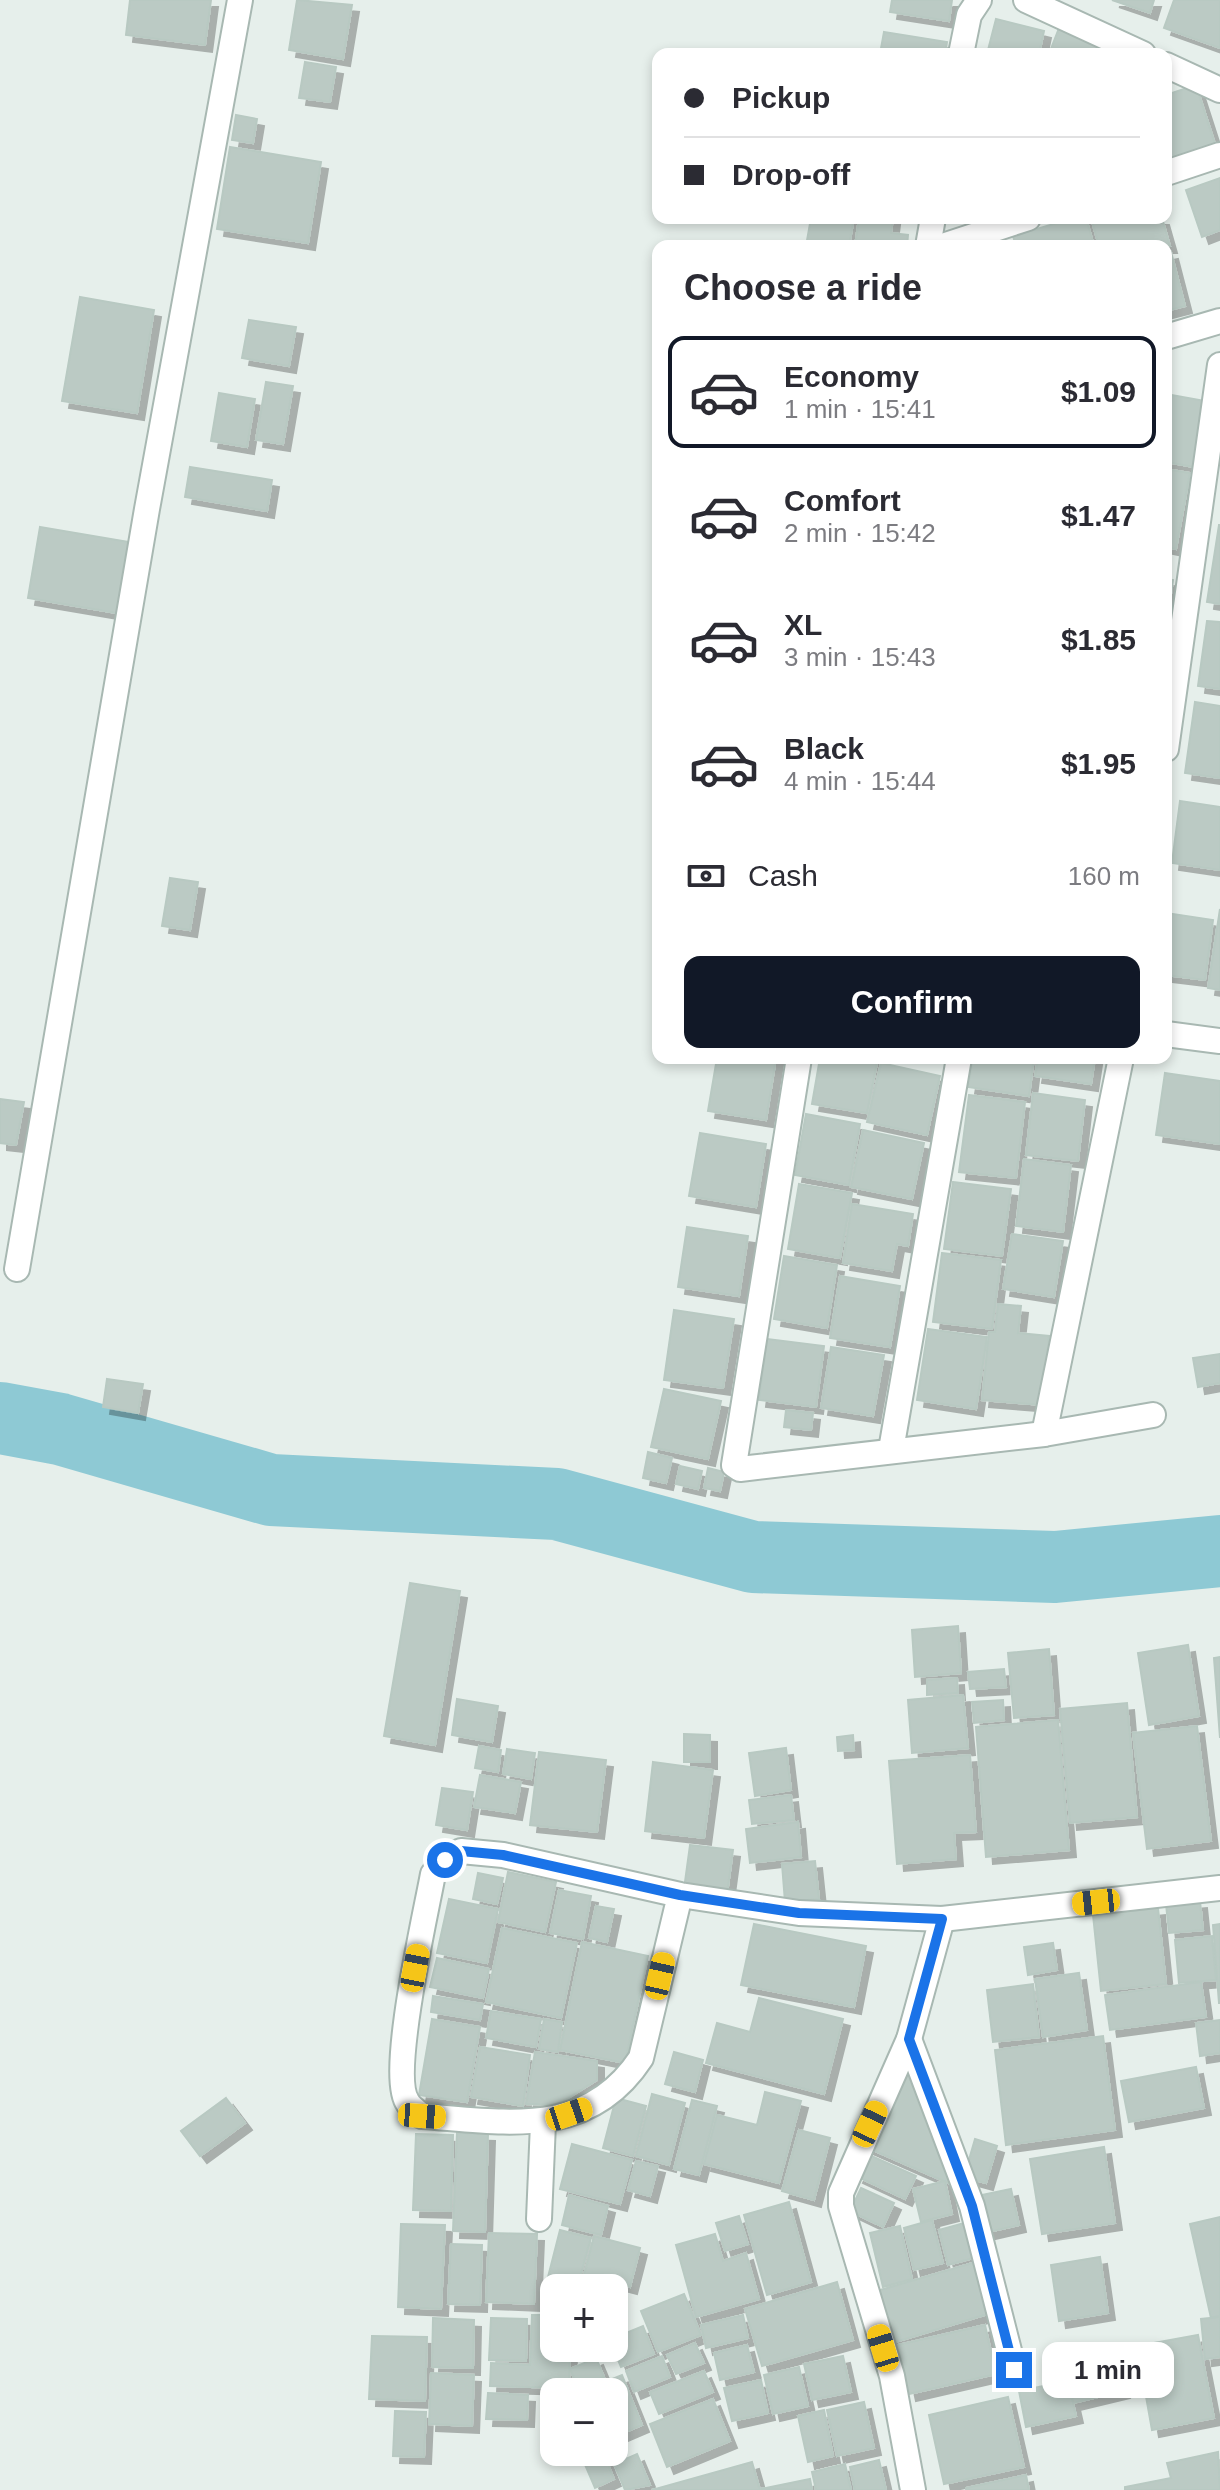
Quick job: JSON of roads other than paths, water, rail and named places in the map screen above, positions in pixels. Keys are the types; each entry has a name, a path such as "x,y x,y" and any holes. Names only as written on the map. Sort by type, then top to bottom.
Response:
{"street":[{"path":"17,1269 147,509 240,0"},
{"path":"962,48 969,15 979,0"},
{"path":"1026,0 1130,48"},
{"path":"1172,68 1220,90"},
{"path":"1172,171 1220,155"},
{"path":"961,240 1010,224"},
{"path":"1172,335 1220,321"},
{"path":"1172,706 1220,365"},
{"path":"1172,1035 1220,1041"},
{"path":"798,1064 733,1459 740,1469 1044,1434 1153,1415"},
{"path":"891,1450 958,1064"},
{"path":"1044,1434 1120,1064"},
{"path":"680,1895 641,2058 627,2080 595,2105 543,2123 422,2116 407,2103 402,2084 409,2000 433,1874 445,1860 461,1851 489,1853 680,1895 799,1913 942,1919 1220,1888"},
{"path":"913,2490 892,2376 841,2206 844,2180 909,2039 942,1919"},
{"path":"909,2039 972,2206 1014,2370"},
{"path":"539,2219 543,2123"}],"waterway":[{"path":"0,1418 60,1429 271,1490 557,1504 753,1557 1055,1567 1220,1551"}]}
